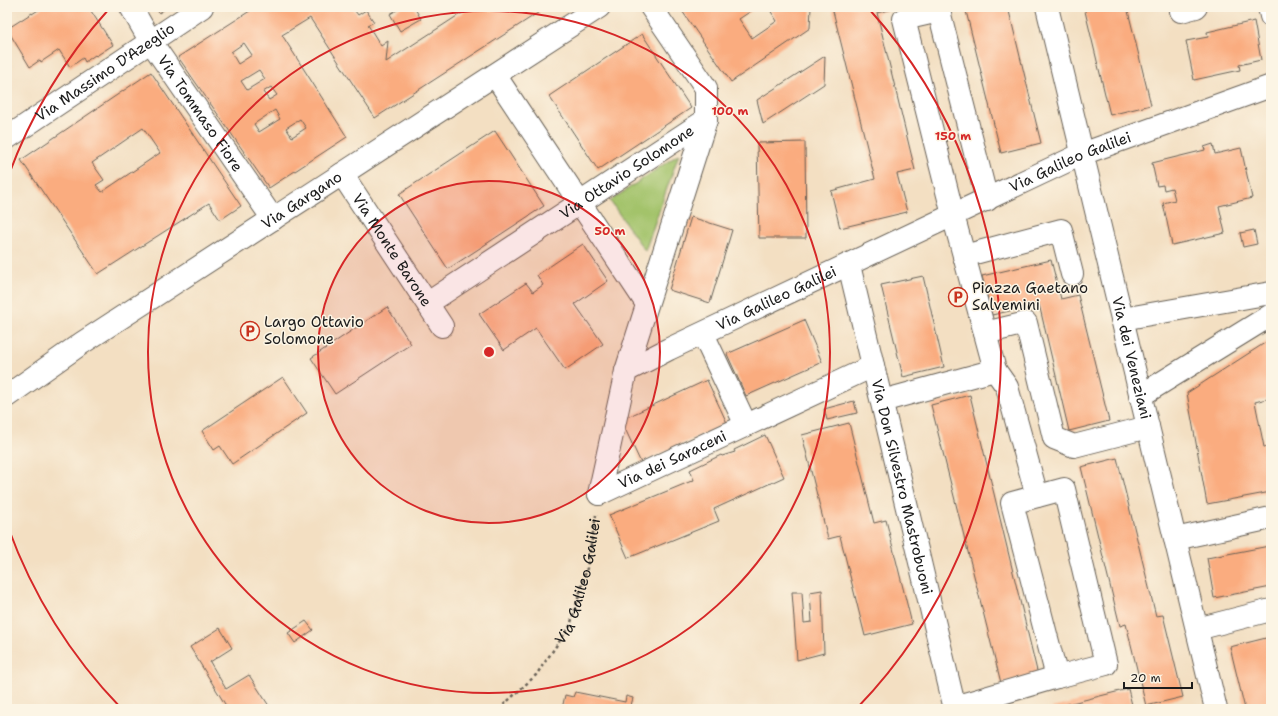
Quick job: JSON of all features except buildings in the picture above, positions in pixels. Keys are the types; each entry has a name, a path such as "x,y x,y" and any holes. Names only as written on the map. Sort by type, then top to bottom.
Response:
{"street":[{"name":"Via Tommaso Fiore","path":"131,7 150,42 273,219"},
{"name":"Via Massimo D'Azeglio","path":"7,138 202,7"},
{"name":"Via Gargano","path":"7,396 82,343 599,7"},
{"path":"651,7 706,88 706,120"},
{"name":"Via dei Veneziani","path":"1047,7 1216,709"},
{"path":"1269,7 1271,16"},
{"path":"987,200 939,11 904,19 953,215 995,370 1007,387 1037,496"},
{"path":"495,75 647,304"},
{"name":"Via Galileo Galilei","path":"626,372 1082,154 1271,86"},
{"name":"Via Ottavio Solomone","path":"428,303 706,120"},
{"name":"Via Ottavio Solomone","path":"626,372 706,120"},
{"name":"Via Monte Barone","path":"342,174 442,326"},
{"path":"964,256 1060,230 1072,274"},
{"name":"Via Don Silvestro Mastrobuoni","path":"849,265 955,708"},
{"path":"1122,319 1271,292"},
{"path":"1140,396 1271,315"},
{"path":"985,333 1026,323 1054,438 1074,446 1148,427"},
{"name":"Via dei Saraceni","path":"703,334 746,425"},
{"name":"Via dei Saraceni","path":"600,494 873,366"},
{"path":"882,400 995,370"},
{"path":"600,494 626,372"},
{"path":"955,708 1057,677 1106,664 1064,489 1012,503 1057,677"},
{"path":"1175,539 1271,518"},
{"path":"1197,629 1271,610"}],"path":[{"name":"Via Galileo Galilei","path":"499,709 536,675 570,626 587,568 600,494"}],"green space":[{"path":"679,154 645,251 610,201"}],"place":[{"name":"Piazza Gaetano Salvemini","path":"958,297"},
{"name":"Largo Ottavio Solomone","path":"250,331"}]}
